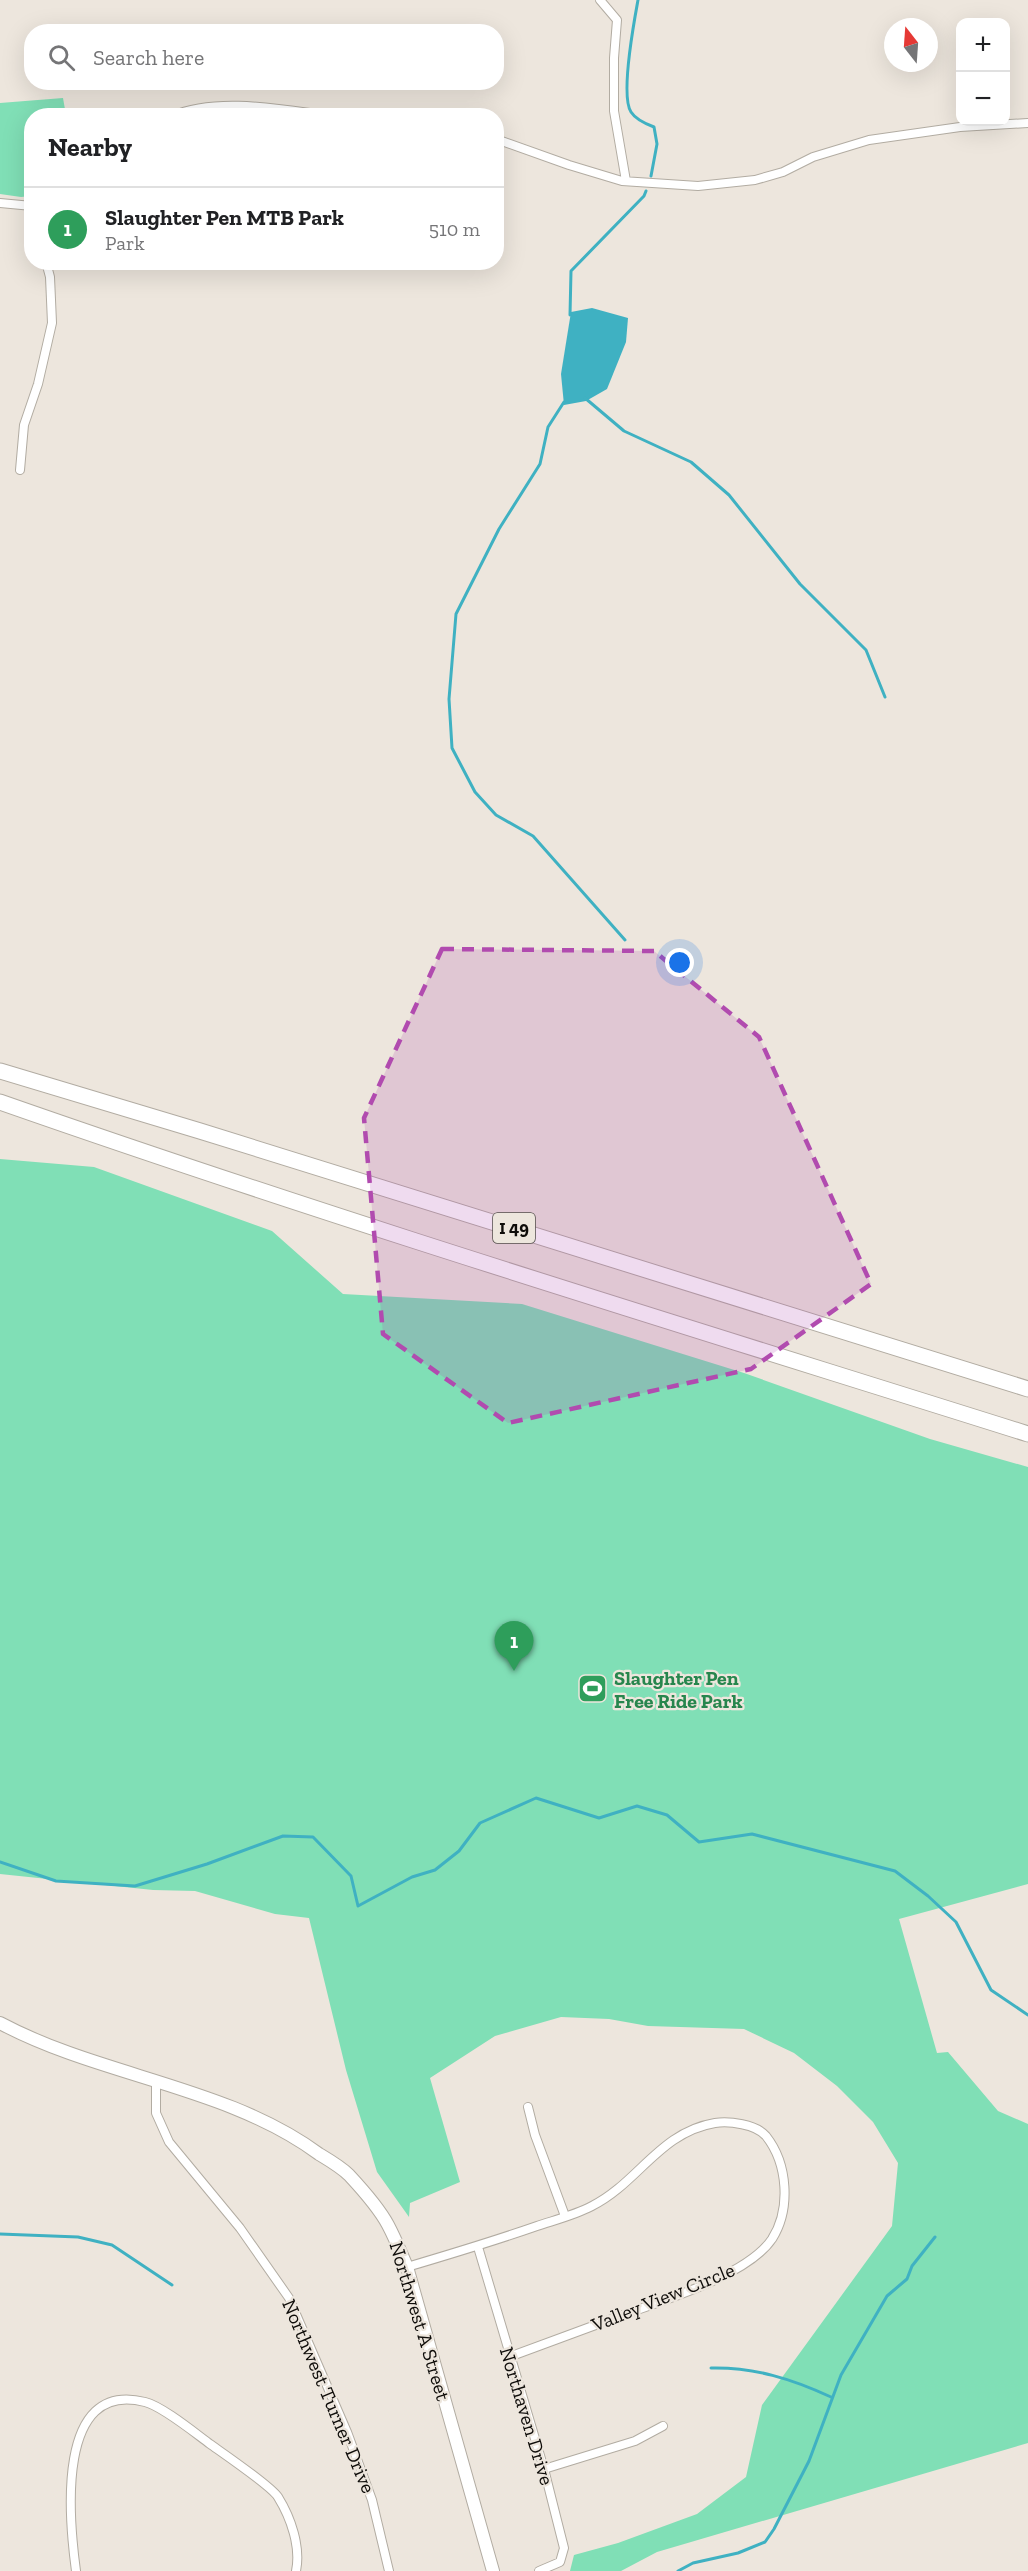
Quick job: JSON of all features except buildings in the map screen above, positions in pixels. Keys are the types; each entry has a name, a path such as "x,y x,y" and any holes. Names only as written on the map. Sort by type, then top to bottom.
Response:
{"highway":[{"name":"I 49","path":"0,1071 212,1134 1028,1389"},
{"name":"I 49","path":"0,1102 189,1168 1028,1434"}],"street":[{"path":"600,0 617,20 614,111 627,181"},
{"path":"199,108 233,105 260,108"},
{"path":"504,142 569,165 627,181 698,186 755,180 783,172 813,157 869,140 960,127 1028,123"},
{"path":"0,203 24,205"},
{"path":"20,470 24,425 38,384 52,323 48,270"},
{"name":"Northwest A Street","path":"0,2023 30,2040 77,2058 216,2102 266,2123 300,2139 347,2174 388,2223 407,2267 493,2571"},
{"name":"Northwest Turner Drive","path":"156,2082 156,2113 169,2142 240,2228 290,2298 320,2365 372,2500 389,2571"},
{"path":"528,2106 534,2135 565,2216"},
{"name":"Valley View Circle","path":"407,2267 478,2247 592,2206 614,2193 660,2149 683,2132 715,2123 742,2124 765,2134 780,2163 785,2187 785,2205 772,2239 752,2260 718,2278 666,2299 509,2357"},
{"name":"Northaven Drive","path":"478,2247 544,2469 564,2548 560,2562 539,2571"},
{"path":"76,2571 71,2538 70,2497 74,2458 81,2432 94,2409 119,2400 146,2402 167,2414 277,2495 293,2528 298,2559 296,2571"},
{"path":"544,2469 635,2441 663,2426"}],"highlighted area":[{"path":"442,949 654,951 759,1037 871,1284 751,1369 508,1423 383,1334 364,1118"}],"green space":[{"path":"63,98 65,108 24,108 24,197 0,194 0,103"},
{"path":"0,1159 94,1167 272,1231 343,1294 522,1304 744,1373 930,1439 1028,1467 1028,1884 899,1919 937,2053 948,2052 998,2111 1028,2124 1028,2443 657,2552 621,2571 570,2571 574,2555 618,2543 697,2514 746,2477 762,2405 892,2226 898,2163 873,2122 837,2086 794,2053 744,2029 648,2026 609,2019 561,2017 495,2036 430,2078 460,2182 410,2203 409,2217 377,2172 346,2070 309,1918 275,1914 195,1891 153,1890 0,1874"}],"water":[{"path":"592,308 628,318 626,342 607,389 586,401 564,405 561,374 571,312"}],"waterway":[{"path":"638,0 629,58 627,90 628,103 633,115 654,127 657,144 651,176"},
{"path":"570,315 571,271 644,196 646,191"},
{"path":"585,398 624,431 691,462 729,495 800,584 866,650 885,697"},
{"path":"564,402 548,427 540,464 499,529 456,614 449,699 452,748 475,792 496,815 533,836 625,940"},
{"path":"0,1862 56,1881 135,1886 207,1864 283,1836 313,1837 351,1876 358,1906 412,1877 435,1870 459,1851 480,1823 536,1798 599,1818 637,1806 667,1815 699,1842 752,1834 895,1871 928,1896 956,1922 991,1990 1028,2015"},
{"path":"0,2234 78,2237 112,2245 172,2285"},
{"path":"678,2571 693,2563 738,2553 765,2542 809,2461 841,2375 887,2296 907,2279 912,2266 935,2237"},
{"path":"711,2368 727,2368 772,2375 831,2397"}],"place":[{"name":"Slaughter Pen MTB Park","path":"514,1671"},
{"name":"Slaughter Pen Free Ride Park","path":"593,1689"}]}
